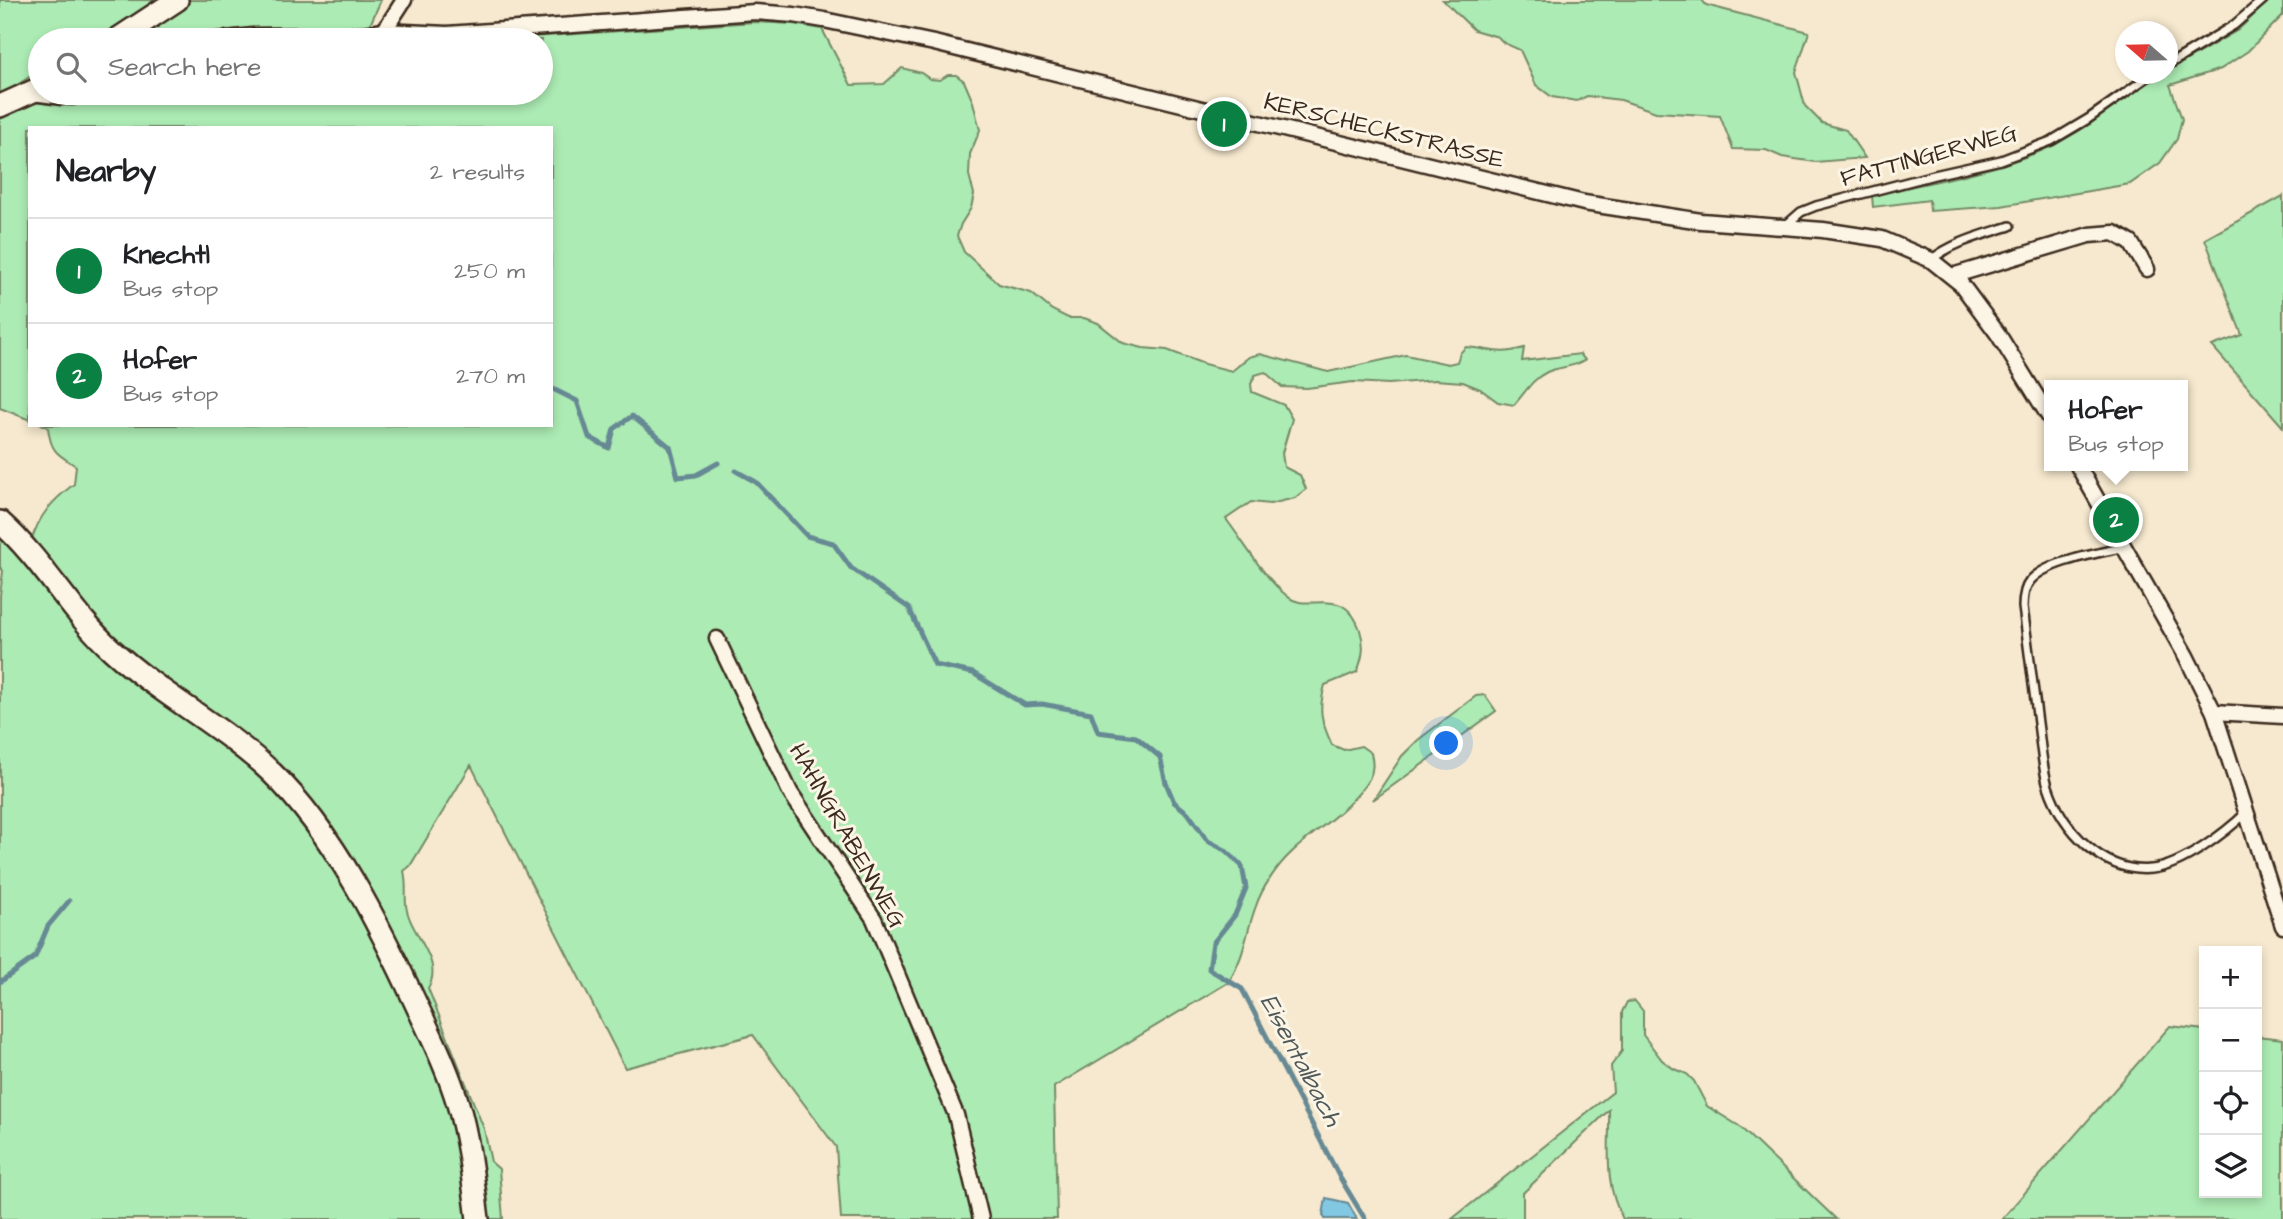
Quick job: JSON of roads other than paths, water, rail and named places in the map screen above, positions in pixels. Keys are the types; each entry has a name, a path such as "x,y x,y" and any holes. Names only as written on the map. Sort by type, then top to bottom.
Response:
{"street":[{"path":"134,28 177,0"},
{"path":"386,28 404,0"},
{"name":"KERSCHECKSTRASSE","path":"524,28 755,12 794,15 934,43 1584,203 1700,221 1867,235 1896,243 1931,260 1952,276 1998,334 2044,410"},
{"path":"0,106 28,94"},
{"path":"1952,276 2089,235 2114,233 2131,243 2147,269"},
{"path":"2081,471 2126,547 2214,712 2283,926"},
{"path":"0,522 25,547 98,638 151,681 255,757 288,790 326,840 373,917 442,1059 466,1135 478,1219"},
{"name":"HAHNGRABENWEG","path":"717,639 790,792 874,919 956,1115 981,1219"},
{"path":"2214,712 2283,716"}],"lane":[{"path":"2178,59 2234,25 2263,0"},
{"name":"FATTINGERWEG","path":"1784,226 1801,212 1816,206 2001,160 2051,141 2138,84"},
{"path":"1931,260 1942,251 1967,240 2010,226"},
{"path":"2126,547 2046,569 2031,579 2026,588 2023,607 2044,767 2055,805 2070,830 2090,848 2116,863 2140,869 2152,869 2176,862 2228,829 2247,812"}],"water":[{"path":"1326,1198 1348,1203 1357,1219 1325,1219 1323,1215"}],"waterway":[{"name":"Eisentalbach","path":"553,389 577,401 589,437 609,448 614,429 632,416 670,447 678,477 696,475 718,463"},
{"name":"Eisentalbach","path":"736,471 756,482 807,536 833,543 851,568 909,608 935,665 973,673 1025,705 1042,704 1091,713 1098,732 1136,737 1160,757 1174,802 1188,813 1208,841 1225,850 1242,866 1246,888 1235,915 1213,943 1209,969 1242,989 1339,1176 1365,1219"},
{"path":"0,982 35,957 48,926 69,901"}],"place":[{"name":"Knechtl","path":"1224,124"},
{"name":"Hofer","path":"2116,520"}]}
